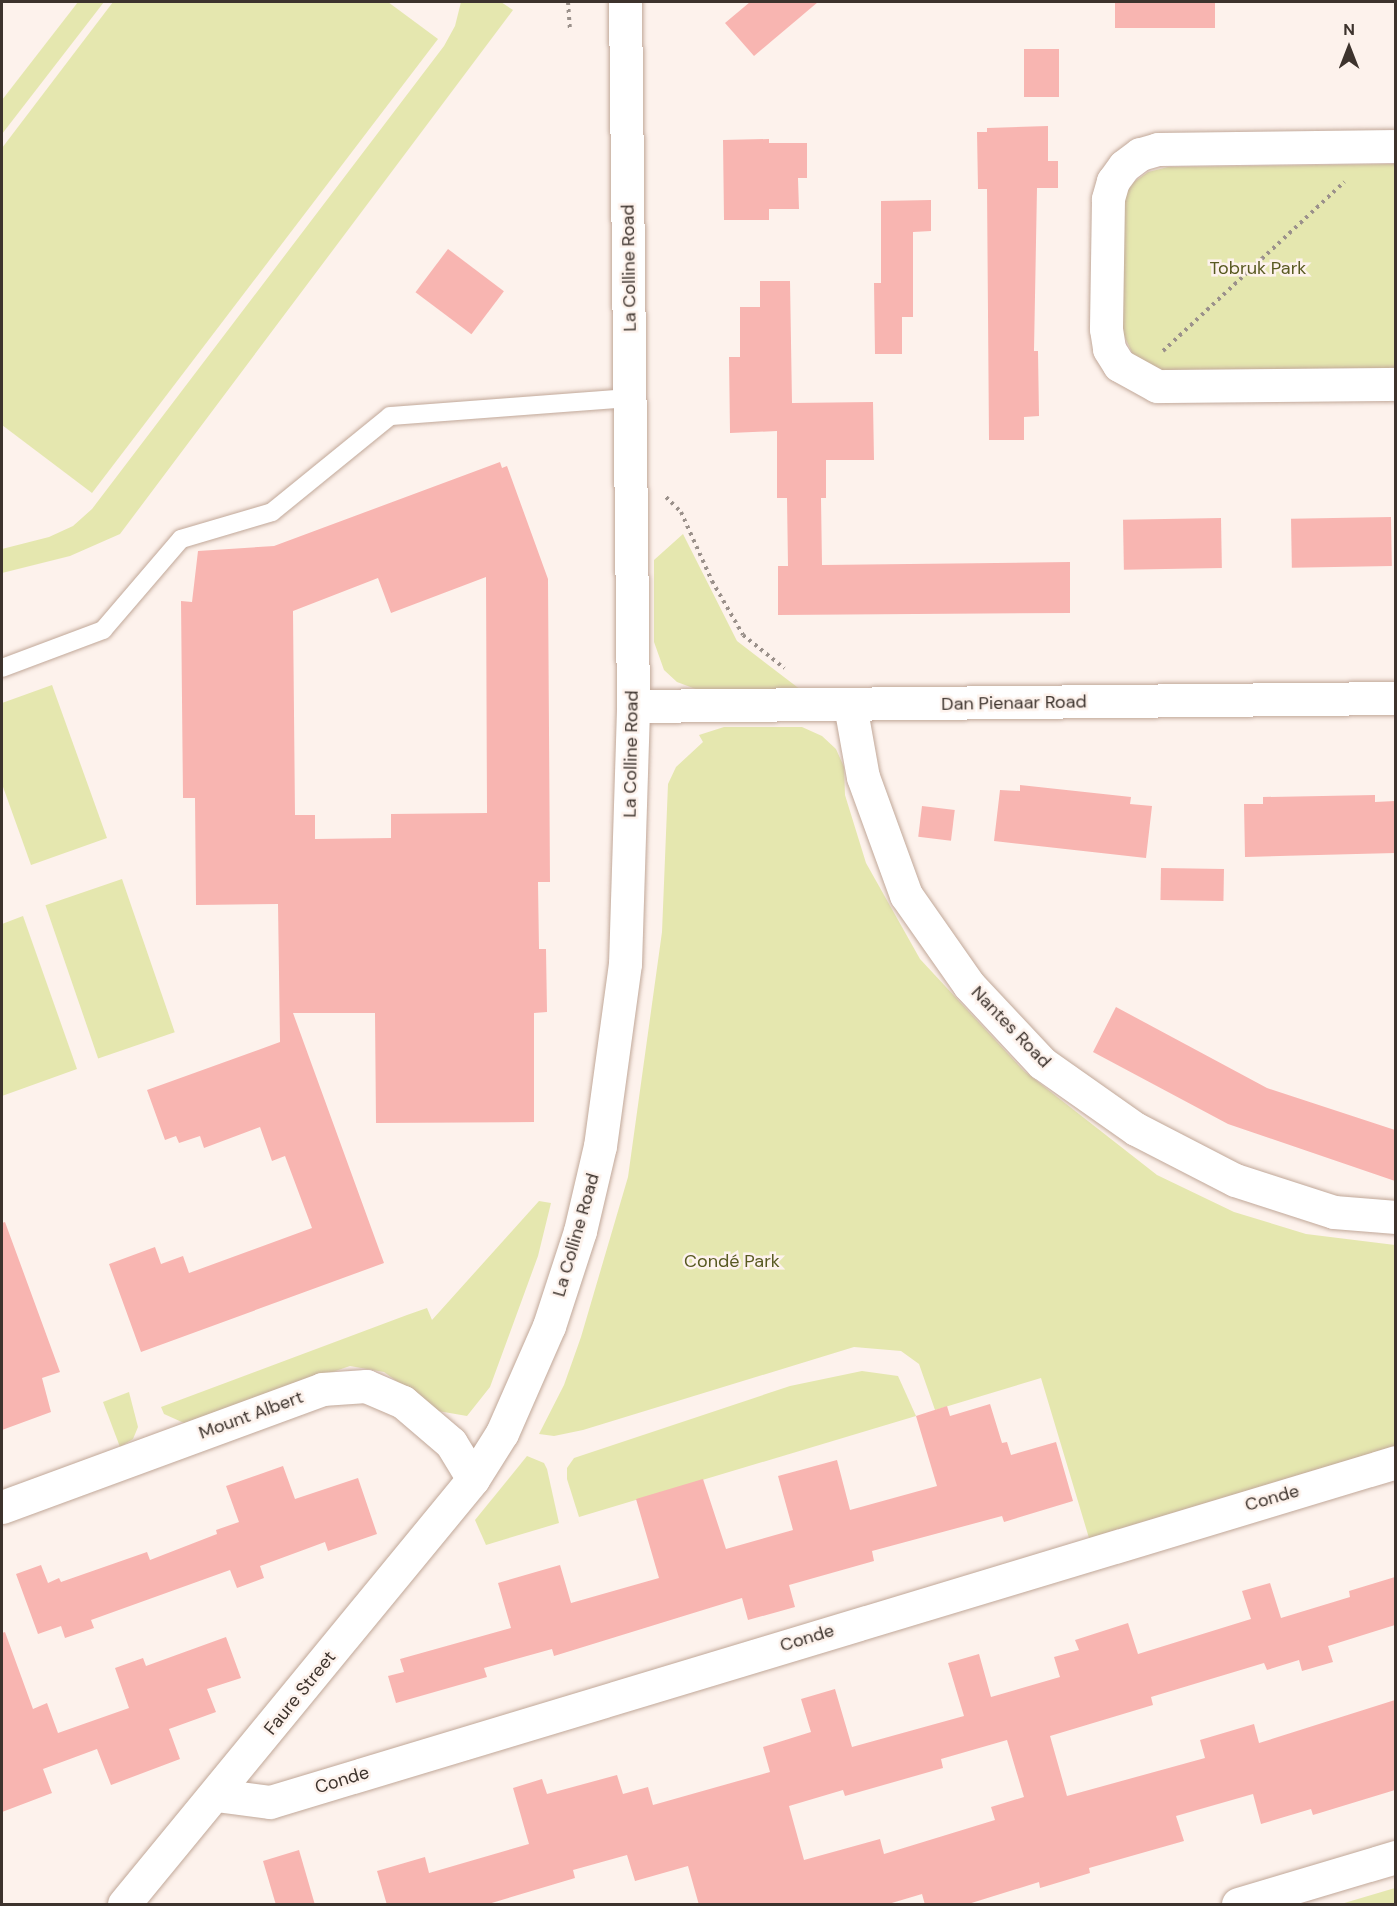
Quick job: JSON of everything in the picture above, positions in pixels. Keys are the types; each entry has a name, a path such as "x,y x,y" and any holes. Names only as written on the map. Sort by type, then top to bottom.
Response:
{"street":[{"name":"La Colline Road","path":"473,1479 502,1433 549,1326 580,1231 600,1146 625,964 633,706 626,2"},
{"path":"1380,146 1158,149 1140,154 1124,166 1113,180 1108,200 1106,329 1109,349 1119,365 1135,377 1157,386 1395,384"},
{"name":"Dan Pienaar Road","path":"633,706 1395,698"},
{"name":"Nantes Road","path":"850,705 863,777 906,895 969,985 1042,1063 1136,1129 1235,1180 1334,1212 1395,1217"},
{"name":"Mount Albert","path":"2,1507 322,1389 366,1386 403,1402 451,1443 473,1479"},
{"name":"Conde","path":"217,1795 270,1802 1395,1462"},
{"name":"Faure Street","path":"124,1905 217,1795 473,1479"},
{"path":"1238,1905 1395,1857"}],"lane":[{"path":"2,668 103,630 181,539 272,512 390,416 630,398"}],"path":[{"path":"568,2 570,30"},
{"path":"1135,377 1380,146"},
{"path":"665,497 681,512 712,581 743,635 786,670"}],"green space":[{"path":"78,2 104,2 2,134 2,100"},
{"path":"113,2 388,2 438,39 92,493 2,425 2,148"},
{"path":"461,2 501,2 513,10 120,534 70,556 2,573 2,549 49,537 73,526 92,509 444,46 455,26"},
{"name":"Tobruk Park","path":"1395,164 1395,368 1159,371 1134,357 1123,333 1121,215 1123,197 1134,182 1148,172 1168,167"},
{"path":"683,534 737,641 801,690 701,691 677,682 664,670 654,642 654,560"},
{"path":"52,685 107,838 31,865 2,784 2,703"},
{"name":"Condé Park","path":"724,727 802,727 822,736 836,749 844,767 845,795 866,863 920,959 1024,1071 1157,1175 1234,1212 1306,1234 1395,1245 1395,1446 1089,1538 1041,1378 935,1410 919,1364 901,1351 854,1347 583,1430 554,1436 539,1434 564,1385 581,1337 628,1177 662,932 668,784 676,767 703,742 699,735"},
{"path":"122,879 175,1032 98,1059 45,905"},
{"path":"23,916 77,1069 2,1096 2,924"},
{"path":"539,1201 551,1203 538,1256 490,1387 467,1416 438,1411 384,1372 350,1366 184,1423 164,1414 161,1407 407,1315 427,1308 432,1320"},
{"path":"862,1371 898,1376 916,1416 579,1517 567,1479 567,1468 574,1458 790,1386"},
{"path":"129,1392 138,1427 133,1439 120,1447 103,1402"},
{"path":"527,1456 544,1463 547,1469 559,1523 486,1545 475,1520"},
{"path":"1395,1888 1395,1904 1341,1904"}],"building":[{"path":"750,2 818,2 754,56 725,23"},
{"path":"1115,2 1215,2 1215,28 1115,28"},
{"path":"1024,49 1059,49 1059,97 1024,97"},
{"path":"1048,126 1048,161 1058,161 1058,188 1037,188 1034,351 1038,351 1039,416 1024,417 1024,440 989,440 987,189 978,189 977,132 987,132 987,128"},
{"path":"769,139 769,143 807,143 807,178 798,178 799,209 769,209 769,220 724,220 723,140"},
{"path":"931,200 931,231 913,232 913,317 902,317 902,354 875,354 874,283 881,283 881,201"},
{"path":"448,249 504,291 471,334 416,292"},
{"path":"760,281 790,281 792,403 873,402 874,460 826,460 826,498 821,498 822,565 1070,562 1070,613 778,615 778,566 788,566 787,498 777,498 777,431 730,433 729,357 740,357 740,307 760,307"},
{"path":"500,462 502,468 507,466 548,579 550,882 538,882 539,949 546,949 547,1012 534,1013 534,1122 376,1123 375,1013 293,1013 384,1263 141,1352 109,1264 155,1247 161,1264 183,1256 189,1273 312,1228 285,1156 272,1161 260,1127 204,1148 200,1136 179,1143 176,1136 165,1140 147,1090 280,1042 278,904 196,905 195,798 183,798 181,601 192,602 198,551 274,546","holes":["486,577 487,813 391,814 391,838 315,839 315,815 295,815 293,611 378,578 391,613"]},
{"path":"1391,517 1392,566 1292,568 1291,519"},
{"path":"1221,518 1222,568 1124,570 1123,520"},
{"path":"1020,785 1131,797 1130,804 1152,806 1146,858 994,841 1000,790 1020,791"},
{"path":"1375,795 1375,802 1395,801 1395,853 1245,857 1244,804 1263,804 1263,797"},
{"path":"922,806 955,810 951,841 918,837"},
{"path":"1161,868 1224,869 1223,901 1160,900"},
{"path":"1116,1007 1267,1088 1395,1130 1395,1181 1228,1124 1093,1052"},
{"path":"5,1222 60,1372 42,1378 51,1412 2,1430 2,1223"},
{"path":"990,1404 1002,1443 1007,1442 1011,1455 1056,1442 1073,1501 1004,1522 1002,1516 872,1551 874,1561 789,1585 795,1607 748,1620 742,1598 554,1656 552,1649 484,1668 487,1677 396,1703 388,1676 404,1672 400,1659 511,1628 498,1583 560,1565 571,1603 659,1578 636,1499 703,1479 726,1549 793,1530 778,1476 837,1460 850,1510 937,1486 916,1416 947,1406 950,1416"},
{"path":"283,1466 295,1499 358,1478 377,1534 328,1551 325,1542 260,1566 264,1578 237,1588 230,1570 91,1620 94,1628 65,1638 61,1626 38,1634 16,1574 41,1565 48,1583 59,1578 61,1582 147,1552 150,1560 217,1534 216,1530 239,1522 226,1486"},
{"path":"1395,1577 1395,1625 1328,1646 1333,1662 1302,1671 1299,1660 1267,1670 1264,1663 1151,1697 1153,1705 1050,1736 1067,1796 1205,1758 1200,1740 1254,1724 1259,1743 1395,1700 1395,1790 1313,1815 1311,1809 1261,1824 1253,1794 1176,1816 1184,1841 1089,1868 1090,1873 1040,1888 1039,1882 965,1905 925,1905 922,1894 885,1905 699,1905 688,1866 635,1881 627,1855 573,1870 575,1878 485,1905 387,1905 377,1871 425,1857 429,1873 529,1844 513,1788 542,1779 547,1794 617,1775 623,1794 648,1787 653,1805 770,1772 763,1747 811,1732 801,1699 835,1689 852,1747 964,1716 948,1663 979,1654 991,1697 1060,1677 1054,1657 1079,1650 1075,1640 1128,1623 1138,1654 1251,1619 1242,1591 1270,1583 1281,1618 1350,1597 1349,1591","holes":["1007,1740 1024,1797 991,1807 995,1820 884,1854 880,1839 804,1860 789,1806 843,1790 845,1796 943,1768 941,1759"]},
{"path":"5,1632 33,1709 47,1703 58,1733 129,1708 115,1668 143,1658 146,1666 226,1637 241,1678 207,1689 216,1712 169,1729 180,1759 111,1785 97,1749 43,1769 52,1793 2,1812 2,1633"},
{"path":"299,1850 315,1905 276,1905 263,1861"}]}
